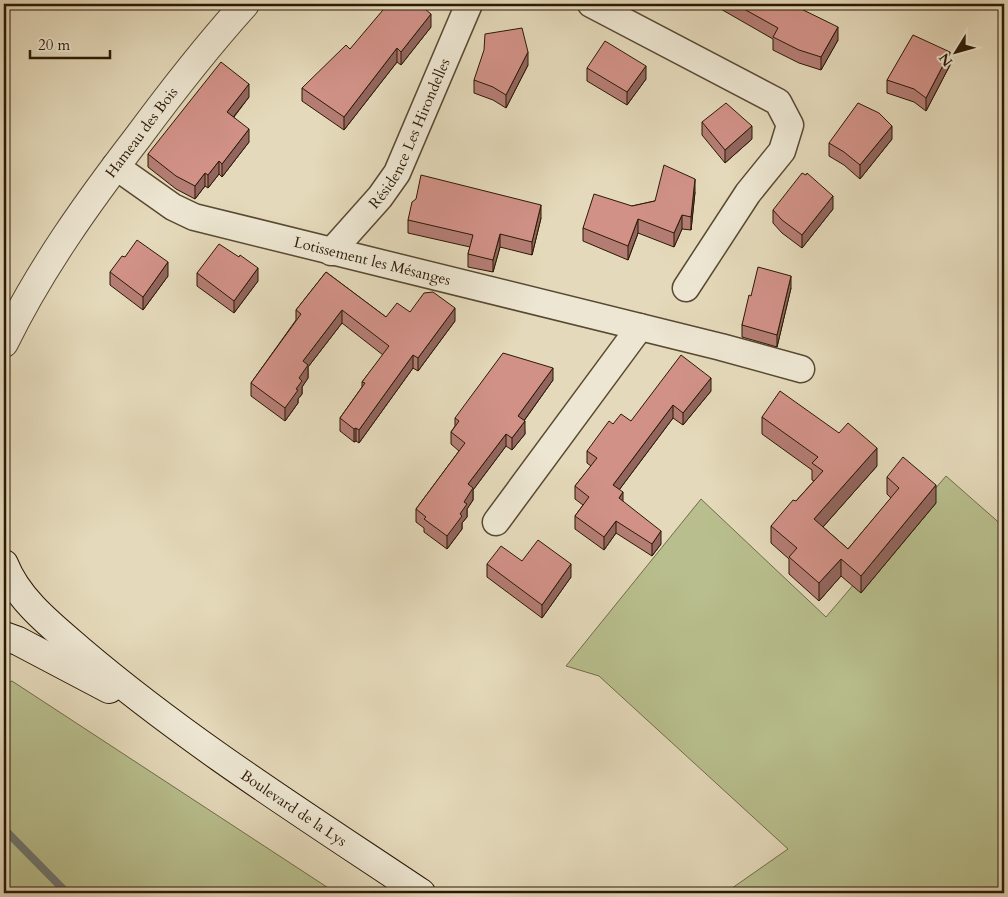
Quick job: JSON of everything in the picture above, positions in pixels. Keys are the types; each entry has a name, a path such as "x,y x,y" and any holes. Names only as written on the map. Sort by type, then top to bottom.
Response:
{"main road":[{"name":"Hameau des Bois","path":"4,315 45,266 115,166 195,62 245,4"},
{"name":"Hameau des Bois","path":"4,343 45,266"},
{"name":"Boulevard de la Lys","path":"4,564 8,575 32,607 111,677 169,722 421,893"},
{"name":"Boulevard de la Lys","path":"4,636 169,722"}],"street":[{"name":"Résidence Les Hirondelles","path":"331,252 380,197 397,173 469,4"},
{"path":"591,4 778,102 790,125 782,150 748,193 686,288"},
{"name":"Lotissement les Mésanges","path":"115,166 178,210 194,217 640,327 801,369"},
{"path":"496,522 640,327"}],"green space":[{"path":"946,476 1004,527 1004,893 725,893 788,849 599,676 566,666 701,499 826,617"},
{"path":"12,681 336,893 4,893 4,684"}],"building":[{"path":"388,4 419,4 431,14 401,52 397,48 344,117 302,88 346,45 350,49"},
{"path":"735,4 791,4 838,27 821,57 799,50 773,37 778,28"},
{"path":"522,28 528,52 506,95 493,87 474,80 484,50 485,34"},
{"path":"913,35 950,52 926,98 914,89 887,80"},
{"path":"605,41 646,66 627,92 587,68"},
{"path":"221,62 249,84 227,112 249,129 222,164 219,161 208,175 205,173 195,186 176,176 148,154"},
{"path":"726,103 752,126 725,150 702,122"},
{"path":"858,103 879,113 892,126 860,165 829,143"},
{"path":"664,165 695,179 691,217 682,215 674,233 638,219 628,246 583,228 594,194 632,206 655,201"},
{"path":"802,173 806,175 807,173 833,196 802,235 782,220 773,210"},
{"path":"421,175 541,205 532,242 500,234 493,260 468,254 473,235 408,220 412,202 416,199"},
{"path":"137,240 168,262 143,297 110,272 122,256 125,257"},
{"path":"219,244 239,257 240,255 258,268 234,301 197,273"},
{"path":"758,267 791,276 777,335 742,325"},
{"path":"326,272 386,317 397,303 410,312 424,293 433,292 455,308 418,358 413,355 359,430 354,429 340,418 365,383 362,382 389,346 342,310 303,361 308,365 299,378 302,381 285,408 251,383 301,314 296,310"},
{"path":"503,353 553,368 518,416 525,421 512,438 506,434 468,484 473,488 464,502 467,504 460,514 462,516 447,536 424,519 426,517 416,509 465,443 451,432 459,421 455,418"},
{"path":"681,355 711,378 683,413 673,405 613,485 623,492 619,498 661,531 652,544 616,521 604,537 575,516 589,497 575,486 597,458 587,451 609,421 613,424 621,414 631,421"},
{"path":"780,391 839,433 848,423 877,448 814,519 848,549 899,488 887,477 903,457 936,485 861,576 841,559 819,583 789,557 797,548 771,526 793,500 796,501 823,471 812,463 818,457 762,417"},
{"path":"538,540 571,564 542,605 487,564 501,546 522,561"}],"waterway":[{"path":"4,829 67,893"}]}
